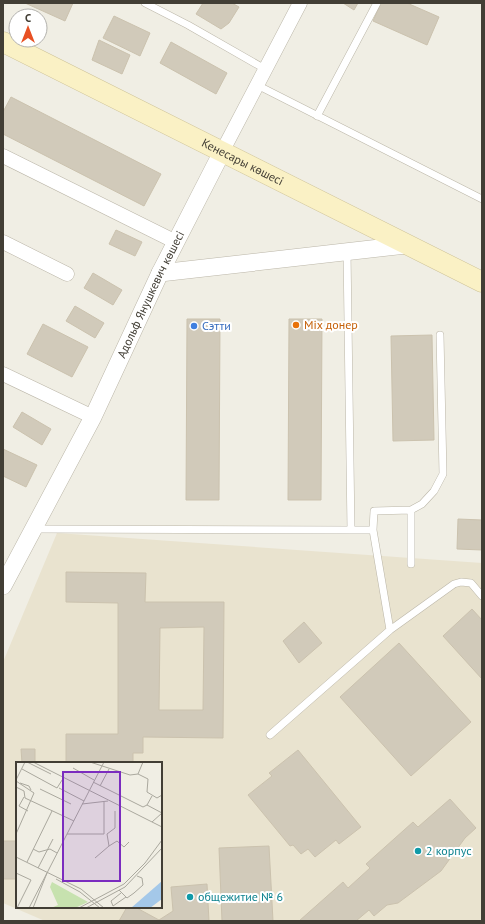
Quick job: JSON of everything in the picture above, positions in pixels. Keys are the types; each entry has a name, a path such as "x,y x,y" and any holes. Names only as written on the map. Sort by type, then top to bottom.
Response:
{"main road":[{"name":"Кенесары көшесі","path":"4,46 222,152 482,282"}],"street":[{"name":"Адольф Янушкевич көшесі","path":"3,586 93,417 160,273 300,3"},
{"path":"3,156 176,242"},
{"path":"3,242 67,274"},
{"path":"160,273 406,245"},
{"path":"3,374 93,417"}],"lane":[{"path":"145,3 188,25 265,69"},
{"path":"317,116 377,3"},
{"path":"257,85 482,199"},
{"path":"347,251 351,530"},
{"path":"390,630 373,530 374,511 411,510 422,504 434,491 443,474 440,335"},
{"path":"411,510 411,564"},
{"path":"34,529 373,530"},
{"path":"270,735 390,630 454,584 462,582 470,583 482,596"}],"shaded area":[{"path":"57,533 482,563 482,921 45,921 3,903 3,662"}],"building":[{"path":"25,3 73,3 65,21 48,13 48,8 36,8"},
{"path":"203,3 232,3 239,7 229,23 221,29 196,14"},
{"path":"343,3 358,3 354,10"},
{"path":"381,3 407,3 439,17 427,45 373,21"},
{"path":"114,16 150,33 140,56 103,38"},
{"path":"99,40 130,55 122,74 92,60"},
{"path":"171,42 227,73 216,94 160,63"},
{"path":"11,97 161,174 144,206 3,134 3,112"},
{"path":"116,230 142,242 135,256 109,244"},
{"path":"93,273 122,290 113,305 84,288"},
{"path":"75,306 104,323 95,338 66,321"},
{"path":"187,319 220,319 219,500 186,500"},
{"path":"289,319 322,319 321,500 288,500"},
{"path":"43,324 88,347 72,377 27,354"},
{"path":"432,335 434,440 393,441 391,336"},
{"path":"22,412 51,429 42,445 13,427"},
{"path":"3,449 37,465 26,487 3,476"},
{"path":"458,519 482,520 482,550 457,549"},
{"path":"66,572 146,573 145,602 224,602 223,738 143,737 143,753 133,753 133,762 66,762 66,734 118,734 118,603 66,602","holes":["204,627 203,710 159,710 160,628"]},
{"path":"472,609 482,620 482,679 443,636"},
{"path":"304,622 322,643 299,663 283,641"},
{"path":"399,643 471,722 411,776 340,697"},
{"path":"21,749 35,749 35,762 22,762"},
{"path":"298,750 361,827 339,844 336,840 315,857 308,849 301,854 293,845 290,846 248,795 272,776 269,773"},
{"name":"2 корпус","path":"450,799 476,828 465,838 441,871 398,903 387,905 374,916 369,910 356,921 299,921 343,882 348,888 370,868 366,864 413,822 418,827"},
{"path":"3,841 16,841 16,879 3,879"},
{"path":"269,846 273,921 222,921 219,848"},
{"name":"общежитие № 6","path":"207,884 209,921 119,921 126,908 137,908 159,920 173,911 171,887"}],"place":[{"name":"Mix донер","path":"296,325"},
{"name":"Сэтти","path":"194,326"},
{"name":"2 корпус","path":"418,851"},
{"name":"общежитие № 6","path":"190,897"}]}
